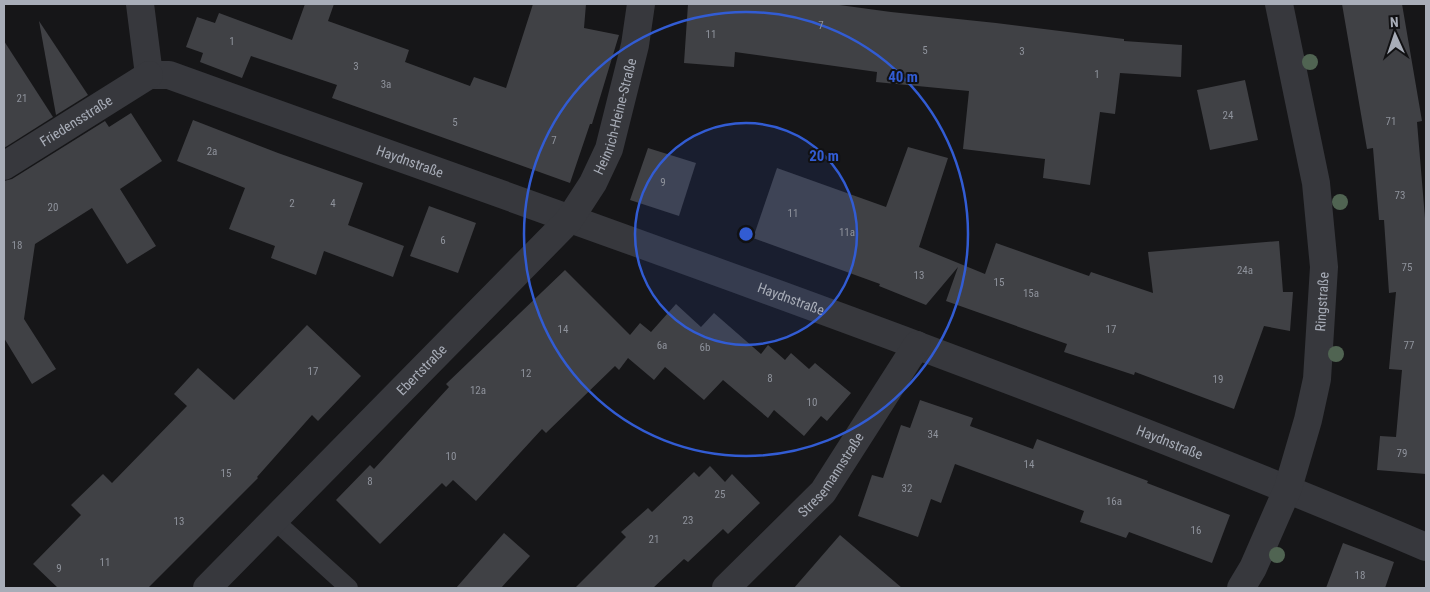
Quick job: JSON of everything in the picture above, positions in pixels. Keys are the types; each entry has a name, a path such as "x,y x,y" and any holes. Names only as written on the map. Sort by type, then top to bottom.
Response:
{"street":[{"path":"140,4 149,75"},
{"name":"Heinrich-Heine-Straße","path":"569,220 592,183 609,149 635,45 641,4"},
{"name":"Ringstraße","path":"1241,588 1253,568 1288,488 1308,420 1317,379 1324,267 1316,183 1279,4"},
{"name":"Friedensstraße","path":"4,166 149,75"},
{"name":"Haydnstraße","path":"149,75 169,75 917,345 1288,488 1426,547"},
{"name":"Ebertstraße","path":"207,588 569,220"},
{"name":"Stresemannstraße","path":"726,588 823,492 917,345"}],"lane":[{"path":"274,520 349,588"}],"building":[{"path":"305,4 334,4 328,21 409,50 405,62 470,86 474,77 506,88 533,4 586,4 584,28 619,35 592,124 590,124 570,183 332,98 337,85 251,56 242,78 200,62 203,53 186,47 197,17 215,23 219,13 292,40"},
{"path":"688,4 832,4 1124,39 1124,41 1182,45 1181,77 1120,73 1115,114 1100,112 1090,185 1043,178 1045,159 963,149 969,91 876,82 877,72 735,52 734,67 684,63"},
{"path":"1342,4 1402,4 1422,121 1417,122 1426,230 1426,474 1377,470 1380,436 1396,437 1402,370 1389,369 1396,292 1389,293 1384,220 1379,220 1373,148 1367,149"},
{"path":"39,21 88,95 56,115"},
{"path":"4,41 53,117 4,148"},
{"path":"1245,80 1258,140 1210,150 1197,90"},
{"path":"131,113 162,161 120,189 156,246 127,264 92,208 35,244 24,319 56,369 32,384 4,338 4,181 12,179 105,121 109,127"},
{"path":"193,120 363,183 348,225 404,246 393,277 324,251 316,275 271,258 275,246 229,229 245,188 177,161"},
{"path":"908,147 948,158 919,247 985,274 996,243 1089,276 1091,272 1153,293 1148,252 1279,241 1283,292 1293,292 1290,331 1264,326 1234,409 1135,372 1134,375 1064,352 1067,344 946,301 958,267 926,305 879,286 880,284 753,238 777,168 886,207"},
{"path":"648,148 696,163 679,216 630,200"},
{"path":"429,206 476,223 458,273 410,256"},
{"path":"565,270 630,335 640,323 651,332 676,304 701,327 714,313 761,354 768,345 785,360 791,353 809,369 815,363 851,393 827,421 821,416 804,436 774,410 768,418 723,380 704,400 665,367 654,380 628,358 619,370 615,366 546,433 542,429 476,501 453,480 446,487 442,483 380,544 336,500 370,465 374,469 449,387 446,384"},
{"path":"307,325 361,376 318,421 312,415 258,478 148,588 58,588 33,564 81,515 71,505 103,474 112,483 187,406 174,394 198,368 234,400"},
{"path":"920,400 973,418 970,426 1033,449 1037,439 1148,481 1147,483 1230,515 1212,563 1129,532 1126,538 1080,522 1084,511 955,464 941,503 931,499 918,537 858,516 872,475 883,478 901,425 910,428"},
{"path":"710,466 725,482 732,474 760,503 728,534 723,529 688,562 684,559 653,588 575,588 626,537 621,532 648,508 652,512 694,472 699,477"},
{"path":"504,533 530,556 501,588 456,588"},
{"path":"840,535 902,588 794,588"},
{"path":"1343,543 1394,562 1385,588 1326,588"}]}
